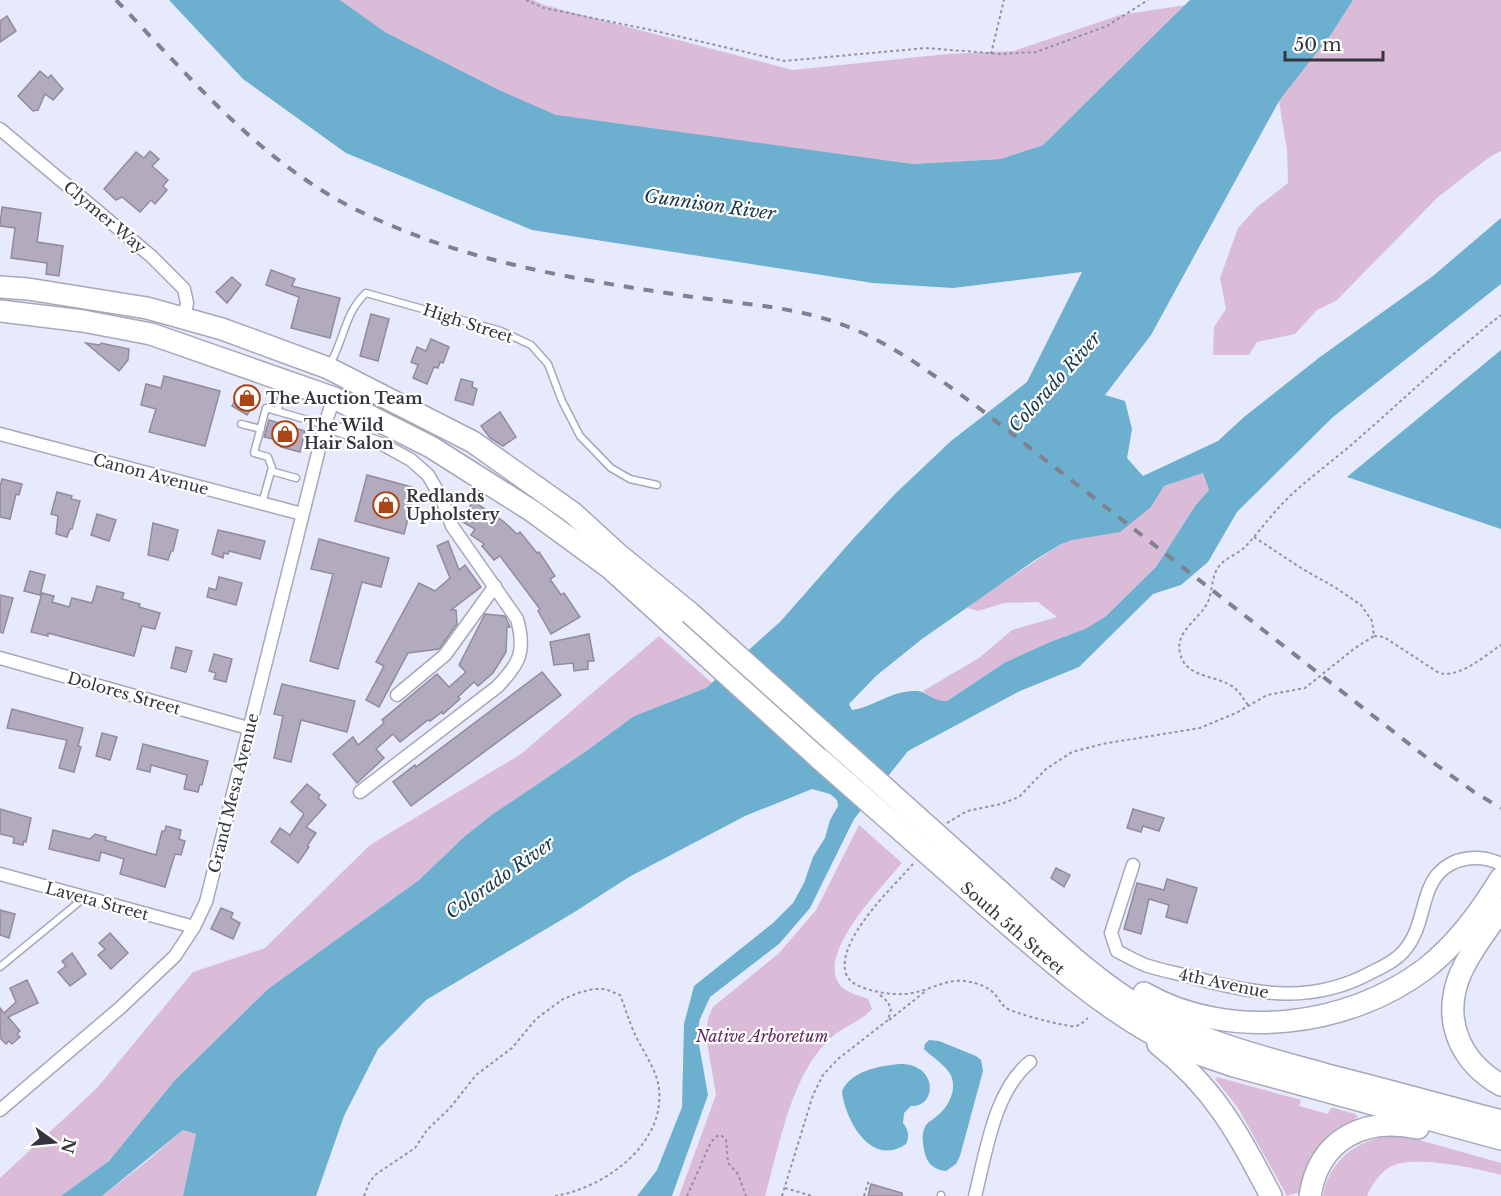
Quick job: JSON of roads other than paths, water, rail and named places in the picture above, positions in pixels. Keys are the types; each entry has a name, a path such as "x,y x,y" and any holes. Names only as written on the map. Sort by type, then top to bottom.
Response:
{"highway":[{"path":"0,287 28,289 147,308 222,329 328,368 473,442 573,513 614,562"},
{"path":"0,297 132,313 147,308"},
{"path":"0,311 83,321 151,334 333,398 431,447 614,562"},
{"path":"151,334 168,325 230,344 308,373 328,368"},
{"path":"333,398 368,397 474,455 540,500 573,513"},
{"name":"South 5th Street","path":"614,562 995,900 1113,989 1151,1013 1210,1039 1268,1058 1501,1121"},
{"path":"1501,878 1494,910 1458,978 1453,1004 1453,1019 1463,1050 1488,1078 1501,1085"},
{"name":"South 5th Street","path":"995,900 1036,949 1104,1003 1146,1030 1225,1064 1501,1139"},
{"path":"1073,958 1157,1001 1203,1016 1245,1022 1293,1020 1340,1011 1383,994 1424,970 1470,925 1494,910"},
{"path":"1104,1003 1182,1063 1209,1092 1236,1131 1271,1196"},
{"path":"1310,1196 1317,1172 1324,1158 1335,1145 1348,1135 1377,1125 1407,1125 1501,1149"}],"street":[{"name":"Clymer Way","path":"0,129 160,264 184,289 188,303 184,319"},
{"name":"Grand Mesa Avenue","path":"0,1110 120,1008 175,956 194,927 206,902 333,398"},
{"path":"325,425 384,445 411,460 429,475 442,499 452,526 517,619 522,637 521,655 515,669 497,687 360,792"},
{"name":"Canon Avenue","path":"0,434 302,514"},
{"path":"397,695 445,655 495,585"},
{"name":"Dolores Street","path":"0,658 248,728"},
{"name":"4th Avenue","path":"1132,865 1111,933 1117,951 1144,965 1228,987 1284,995 1339,986 1385,966 1411,943 1431,885 1445,867 1455,861 1480,857 1501,864"},
{"name":"Laveta Street","path":"0,874 194,927"},
{"path":"975,1196 1000,1103 1017,1072 1030,1062"}],"lane":[{"name":"High Street","path":"328,368 338,351 351,310 366,293 501,331 531,345 548,364 562,401 580,436 611,468 630,478 657,485"},
{"path":"277,411 287,381"},
{"path":"262,503 272,468 268,457 254,453 266,408 325,425"},
{"path":"241,424 261,429"},
{"path":"271,471 296,478"},
{"path":"0,967 84,897"}],"water":[{"path":"169,0 340,0 385,32 499,90 556,115 913,164 1001,159 1043,145 1190,0 1353,0 1332,33 1279,101 1151,335 1105,395 1125,401 1132,429 1127,458 1143,476 1218,441 1244,417 1320,357 1433,276 1501,218 1501,284 1333,417 1237,512 1208,562 1181,585 1153,594 1079,667 1020,691 908,751 854,819 810,908 779,944 710,997 700,1019 697,1033 708,1095 672,1196 637,1196 657,1170 682,1107 684,1024 694,986 773,923 793,903 838,806 837,800 830,794 812,789 745,816 629,877 426,1000 378,1049 344,1116 316,1196 183,1196 196,1134 183,1130 102,1196 61,1196 109,1161 175,1080 268,989 419,880 465,836 493,814 634,716 706,688 780,622 896,493 951,441 1027,382 1082,272 953,288 873,283 532,230 346,153 243,79","holes":["1203,473 1209,490 1195,506 1156,567 1105,617 1085,629 1004,663 947,701 920,691 907,691 852,710 849,704 876,676 922,639 1035,560 1072,540 1120,532 1151,507 1164,486"]},
{"path":"1501,350 1501,529 1347,477"},
{"path":"929,1040 939,1041 976,1056 981,1060 983,1071 960,1156 956,1164 946,1171 936,1168 929,1162 923,1143 926,1125 946,1106 953,1089 950,1074 924,1049"},
{"path":"899,1064 921,1070 930,1085 929,1093 920,1105 911,1106 904,1113 903,1123 908,1136 906,1144 894,1150 882,1150 862,1138 848,1115 842,1091 846,1084 859,1074 883,1066"}],"railway":[{"path":"116,0 198,87 256,142 287,167 320,189 355,209 394,227 476,255 559,275 807,314 846,326 897,351 975,405 1431,761 1501,808"}],"place":[{"name":"The Auction Team","path":"247,398"},
{"name":"The Wild Hair Salon","path":"285,434"},
{"name":"Redlands Upholstery","path":"386,505"}],"water label":[{"name":"Gunnison River","path":"710,205"},
{"name":"Colorado River","path":"1055,382"},
{"name":"Colorado River","path":"500,878"}],"park label":[{"name":"Native Arboretum","path":"762,1036"}]}
